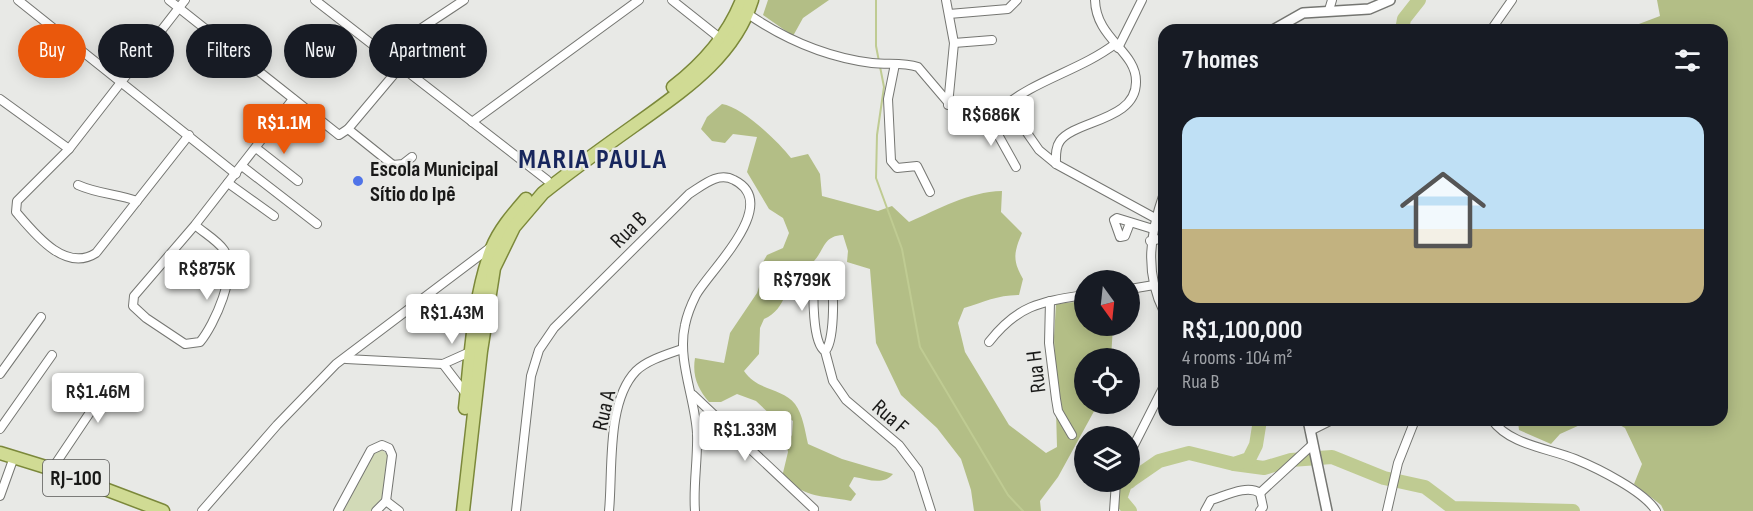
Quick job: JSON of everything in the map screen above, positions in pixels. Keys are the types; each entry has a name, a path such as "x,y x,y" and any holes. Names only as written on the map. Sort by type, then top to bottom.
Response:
{"main road":[{"path":"455,511 478,306 493,246 508,219 546,180 685,78 722,47 742,0"},
{"path":"463,511 494,268 506,241 528,207 543,193 696,80 748,14 752,0"},
{"name":"RJ-100","path":"0,453 52,469 163,511"}],"street":[{"path":"18,0 236,174"},
{"path":"169,0 339,135 348,129 391,78"},
{"path":"185,0 69,149 18,201 16,212 40,241 61,253 81,259 96,253 189,135"},
{"path":"315,0 369,41"},
{"path":"427,24 464,0"},
{"path":"472,122 639,0"},
{"path":"672,0 716,35 722,47"},
{"path":"946,0 954,43 948,105"},
{"path":"949,14 1008,9 1017,0"},
{"path":"1056,164 1058,143 1063,137 1106,118 1124,106 1133,95 1136,82 1135,71 1099,22 1095,0"},
{"path":"748,14 781,37 813,50 871,63 918,66 948,105 964,121 971,121 1001,109 1018,94 1082,66 1116,46 1142,0"},
{"path":"1283,24 1302,13 1330,5 1369,9 1390,0"},
{"path":"1495,24 1512,0"},
{"path":"954,43 992,40"},
{"path":"896,64 888,99 891,161 897,168 916,166 930,192"},
{"path":"416,78 546,180"},
{"path":"0,99 69,149"},
{"path":"195,225 225,251 229,264 226,285 211,328 200,342 185,344 146,318 134,306 132,300 236,174 293,99"},
{"path":"1001,109 1011,110 1039,150 1056,164 1155,218"},
{"path":"987,115 1016,166"},
{"path":"348,129 393,165 403,164 412,157"},
{"path":"256,148 298,181"},
{"path":"242,166 317,224"},
{"name":"Rua B","path":"516,511 531,376 539,350 554,328 689,194 710,180 725,177 736,180 746,193 751,209 746,226 696,295 685,324 682,349"},
{"path":"228,183 274,216"},
{"path":"78,185 92,191 122,195 137,201"},
{"path":"1158,210 1150,241 1154,285 1158,296"},
{"path":"1130,223 1153,229"},
{"path":"1150,241 1158,239"},
{"path":"202,511 281,420 336,364 390,325 423,296 493,246"},
{"name":"Rua F","path":"825,351 831,340 832,289 830,280 820,272 814,277 813,294 817,338 819,345 825,351 833,381 846,400 899,445 918,470 931,511"},
{"path":"1140,287 1154,285"},
{"name":"Rua H","path":"989,342 1013,316 1028,307 1074,297"},
{"name":"Rua H","path":"1050,301 1048,327 1056,399 1059,411 1072,435"},
{"path":"0,374 41,317"},
{"path":"682,349 693,395 697,434 695,511"},
{"name":"Rua A","path":"609,511 615,420 623,392 636,370 682,349"},
{"path":"344,360 443,364 472,351"},
{"path":"0,429 52,355"},
{"path":"443,364 467,394"},
{"path":"52,469 103,393"},
{"path":"693,395 814,509"},
{"path":"1140,433 1158,398"},
{"path":"697,434 712,424 723,422"},
{"path":"1309,426 1327,511"},
{"path":"1310,431 1320,426"},
{"path":"1387,511 1398,463 1413,426"},
{"path":"1499,426 1511,437 1575,459 1623,484 1640,495 1656,511"},
{"path":"1260,493 1312,445"},
{"path":"338,511 371,450 378,446 385,446 392,455 386,501 376,511"},
{"path":"0,496 14,457"},
{"path":"1205,511 1211,500 1254,489 1260,493 1263,507 1260,511"},
{"path":"1114,511 1115,492"},
{"path":"386,501 399,511"}],"green space":[{"path":"768,0 829,0 803,18 793,36 763,15"},
{"path":"1657,0 1753,0 1753,511 1664,511 1661,505 1634,484 1642,464 1625,428 1622,426 1728,426 1728,24 1639,24 1660,16"},
{"path":"722,104 730,106 769,134 791,158 808,154 820,174 822,196 878,211 892,206 909,222 977,194 1002,191 1001,212 1022,233 1015,256 1023,279 1019,295 997,298 964,308 958,323 965,352 1009,425 1046,453 1057,447 1054,337 1056,304 1074,302 1074,336 1112,336 1112,348 1074,348 1074,414 1093,414 1086,426 1074,426 1074,448 1058,477 1040,501 1041,511 974,511 971,490 961,459 937,428 901,395 876,343 870,269 847,262 848,251 843,235 828,241 814,261 796,274 778,309 764,319 760,328 759,354 744,371 749,378 784,395 795,404 802,418 808,444 842,459 893,474 880,481 854,477 849,486 856,494 851,501 808,493 782,477 788,452 786,444 792,435 793,421 782,413 774,418 756,401 737,394 721,402 709,402 695,376 695,358 724,363 730,333 757,293 761,281 759,269 767,255 783,248 789,233 783,218 769,209 747,172 757,137 733,134 725,143 712,141 701,129 707,117"},
{"path":"1518,426 1578,426 1560,434 1551,444 1519,430"},
{"path":"381,449 388,455 384,496 372,511 342,511 375,452"}],"waterway":[{"path":"876,0 876,46 884,87 877,135 876,178 902,249 920,347 1008,495 1023,511"},
{"path":"1403,24 1404,19 1419,0"},
{"path":"1140,474 1159,461 1189,453 1234,464 1249,459 1256,445 1259,426"},
{"path":"1234,464 1264,468 1291,460 1332,457 1384,478 1425,487 1453,508 1573,511"},
{"path":"1122,492 1120,499 1130,511"}],"place":[{"name":"Escola Municipal Sítio do Ipê","path":"358,181"}],"district":[{"name":"MARIA PAULA","path":"593,158"}]}
